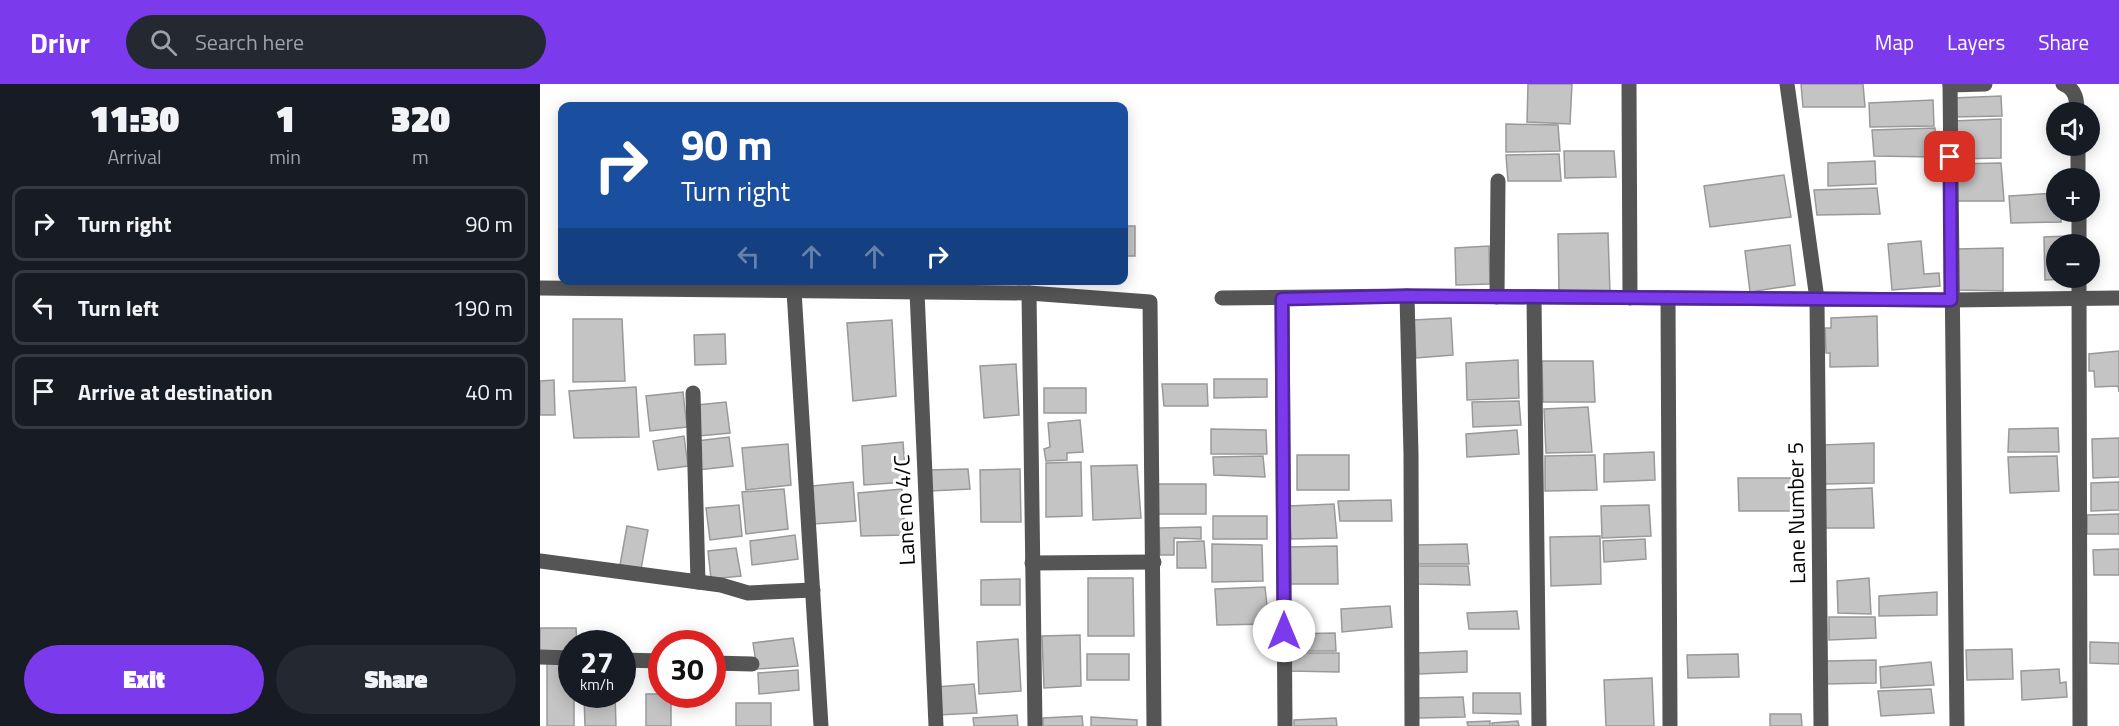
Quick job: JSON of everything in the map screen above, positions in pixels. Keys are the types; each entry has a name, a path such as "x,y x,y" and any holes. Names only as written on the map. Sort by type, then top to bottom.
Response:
{"street":[{"path":"1629,84 1630,298"},
{"name":"Lane Number 5","path":"1787,84 1817,299 1821,726"},
{"path":"1957,726 1950,84 1985,84"},
{"path":"2063,84 2069,86 2077,102"},
{"path":"1497,297 1498,181"},
{"path":"540,288 1029,293 1150,302 1154,726"},
{"path":"2079,288 2080,726"},
{"path":"794,291 821,726"},
{"name":"Lane no 4/C","path":"917,292 936,726"},
{"path":"1029,293 1035,726"},
{"path":"1407,296 1411,454 1412,726"},
{"path":"1222,298 1407,296 1951,300 2119,298"},
{"path":"1534,297 1539,726"},
{"path":"1668,298 1670,726"},
{"path":"1282,299 1285,726"},
{"path":"693,393 698,582"},
{"path":"540,561 721,585 748,593 813,590"},
{"path":"1032,563 1154,562"},
{"path":"540,657 558,658"},
{"path":"726,663 752,664"}],"building":[{"path":"1528,84 1572,84 1570,124 1527,122"},
{"path":"1801,84 1863,84 1865,107 1803,107"},
{"path":"2001,96 2002,116 1953,117 1953,98"},
{"path":"1933,100 1934,126 1870,127 1869,103"},
{"path":"2001,119 2001,158 1954,159 1953,121"},
{"path":"1506,124 1558,125 1560,151 1506,152"},
{"path":"1935,128 1937,157 1874,156 1872,130"},
{"path":"1564,151 1614,151 1616,177 1565,178"},
{"path":"1559,154 1561,181 1508,181 1506,155"},
{"path":"1875,161 1876,184 1828,186 1828,163"},
{"path":"2001,163 2004,201 1954,201 1953,164"},
{"path":"1784,175 1791,217 1710,227 1704,186"},
{"path":"1877,188 1880,214 1817,215 1814,190"},
{"path":"2046,194 2046,222 2061,222 2011,223 2009,196"},
{"path":"1128,226 1135,226 1135,256 1128,256"},
{"path":"1608,233 1610,293 1559,292 1558,234"},
{"path":"2044,237 2046,237 2045,280"},
{"path":"1921,241 1924,274 1939,273 1940,286 1892,290 1888,244"},
{"path":"1790,245 1795,285 1750,292 1745,251"},
{"path":"1489,246 1490,284 1456,285 1455,248"},
{"path":"2003,248 2003,291 1957,290 1956,249"},
{"path":"1877,316 1878,366 1830,367 1830,353 1826,353 1825,328 1831,328 1831,318"},
{"path":"1451,318 1453,355 1416,358 1414,320"},
{"path":"573,319 622,319 625,381 573,382"},
{"path":"892,320 896,396 853,401 847,323"},
{"path":"725,334 726,364 695,365 694,335"},
{"path":"2119,351 2119,392 2118,386 2095,387 2094,371 2089,371 2089,354"},
{"path":"1518,360 1519,398 1467,400 1466,363"},
{"path":"1542,361 1593,361 1595,402 1543,402"},
{"path":"1016,364 1019,415 984,418 980,366"},
{"path":"1214,379 1267,379 1267,397 1214,398"},
{"path":"554,380 555,415 540,415 540,381"},
{"path":"1162,384 1207,384 1208,406 1164,406"},
{"path":"636,387 639,437 574,438 569,391"},
{"path":"1044,388 1086,388 1086,413 1044,413"},
{"path":"683,392 687,427 650,431 646,396"},
{"path":"1519,401 1521,425 1473,427 1472,402"},
{"path":"726,402 730,433 699,436 697,405"},
{"path":"1588,407 1592,452 1546,453 1544,409"},
{"path":"1080,420 1083,452 1067,453 1067,460 1046,461 1044,449 1050,447 1048,423"},
{"path":"2058,428 2059,452 2008,452 2009,429"},
{"path":"1211,429 1266,430 1267,454 1211,454"},
{"path":"1517,430 1519,454 1467,457 1466,434"},
{"path":"684,436 688,466 658,470 653,441"},
{"path":"729,437 733,466 698,470 697,441"},
{"path":"2119,438 2119,477 2093,478 2092,439"},
{"path":"903,442 906,482 864,485 862,446"},
{"path":"1874,443 1874,483 1824,484 1823,445"},
{"path":"788,444 791,485 746,490 742,448"},
{"path":"1654,452 1655,480 1604,482 1604,454"},
{"path":"1297,455 1349,455 1349,490 1297,490"},
{"path":"1595,455 1597,490 1545,491 1545,456"},
{"path":"1263,456 1265,477 1214,475 1213,457"},
{"path":"2057,456 2059,491 2010,493 2008,457"},
{"path":"1081,462 1082,516 1046,517 1046,463"},
{"path":"1137,465 1141,518 1093,520 1091,466"},
{"path":"968,469 970,489 930,491 928,470"},
{"path":"1020,469 1021,522 981,522 980,470"},
{"path":"1738,478 1797,478 1799,511 1739,511"},
{"path":"853,482 856,521 814,524 812,486"},
{"path":"2119,482 2119,510 2091,511 2091,483"},
{"path":"1158,484 1206,484 1206,514 1158,514"},
{"path":"1872,488 1874,528 1824,528 1823,490"},
{"path":"784,489 788,529 746,534 742,492"},
{"path":"902,489 905,535 861,536 858,493"},
{"path":"1391,500 1392,521 1340,521 1338,501"},
{"path":"1334,504 1337,538 1291,539 1289,506"},
{"path":"739,505 742,536 710,540 706,508"},
{"path":"1649,505 1651,536 1602,538 1601,506"},
{"path":"2119,514 2119,534 2087,534 2087,515"},
{"path":"1213,516 1267,516 1267,539 1213,539"},
{"path":"627,526 648,530 641,569 620,565"},
{"path":"1201,527 1201,539 1174,538 1174,555 1160,555 1159,528"},
{"path":"795,535 798,559 752,565 750,541"},
{"path":"1600,536 1601,584 1551,586 1550,537"},
{"path":"1645,539 1646,559 1604,562 1603,541"},
{"path":"1204,541 1206,568 1177,568 1177,542"},
{"path":"1212,544 1262,545 1263,581 1212,582"},
{"path":"1467,544 1469,564 1414,564 1414,545"},
{"path":"1337,546 1338,584 1289,584 1289,547"},
{"path":"736,548 741,576 711,579 708,551"},
{"path":"2119,549 2119,575 2094,575 2093,550"},
{"path":"1417,566 1468,566 1470,585 1418,584"},
{"path":"1088,578 1133,578 1134,636 1088,636"},
{"path":"1869,578 1871,614 1838,613 1837,581"},
{"path":"1020,579 1020,605 981,605 981,580"},
{"path":"1265,587 1269,624 1217,625 1215,589"},
{"path":"1937,592 1937,615 1879,616 1879,596"},
{"path":"1390,606 1392,627 1342,632 1341,609"},
{"path":"1517,611 1519,629 1469,629 1467,613"},
{"path":"1829,617 1875,617 1876,638 1829,640"},
{"path":"540,628 576,628 576,630 558,630 558,653 540,652"},
{"path":"1335,633 1336,651 1287,651 1287,634"},
{"path":"1080,635 1081,686 1044,688 1042,636"},
{"path":"793,638 798,666 757,669 753,643"},
{"path":"1018,639 1021,691 979,694 977,642"},
{"path":"2090,642 2119,643 2119,664 2090,663"},
{"path":"2012,649 2013,679 1967,680 1966,650"},
{"path":"1467,651 1467,672 1419,674 1417,653"},
{"path":"1288,653 1339,653 1339,672 1289,671"},
{"path":"1087,654 1129,654 1129,680 1087,680"},
{"path":"1738,654 1739,677 1688,678 1687,655"},
{"path":"547,660 558,660 558,708 574,708 574,726 547,726"},
{"path":"1876,660 1876,683 1825,684 1826,661"},
{"path":"1931,662 1934,685 1881,688 1880,667"},
{"path":"2059,669 2060,683 2066,682 2067,697 2022,700 2021,671"},
{"path":"798,670 799,690 759,694 758,673"},
{"path":"1652,678 1654,726 1606,726 1604,680"},
{"path":"974,684 977,713 938,715 936,687"},
{"path":"1931,689 1934,713 1881,716 1878,691"},
{"path":"1473,693 1520,693 1521,714 1473,713"},
{"path":"646,694 648,694 648,708 671,708 671,726 646,726"},
{"path":"1463,697 1465,717 1418,718 1417,698"},
{"path":"736,703 771,703 771,726 736,726"},
{"path":"584,708 615,708 616,726 585,726"},
{"path":"1770,714 1801,714 1802,726 1770,726"},
{"path":"1017,715 1018,726 974,726 973,718"},
{"path":"1082,716 1083,726 1043,726 1043,718"},
{"path":"1091,717 1137,720 1137,726 1091,726"},
{"path":"1336,718 1337,726 1294,726 1294,720"},
{"path":"1490,721 1490,726 1468,726 1467,722"},
{"path":"1518,721 1519,726 1492,726 1492,723"}],"route":[{"path":"1284,631 1282,299 1407,296 1951,300 1950,157"}]}
